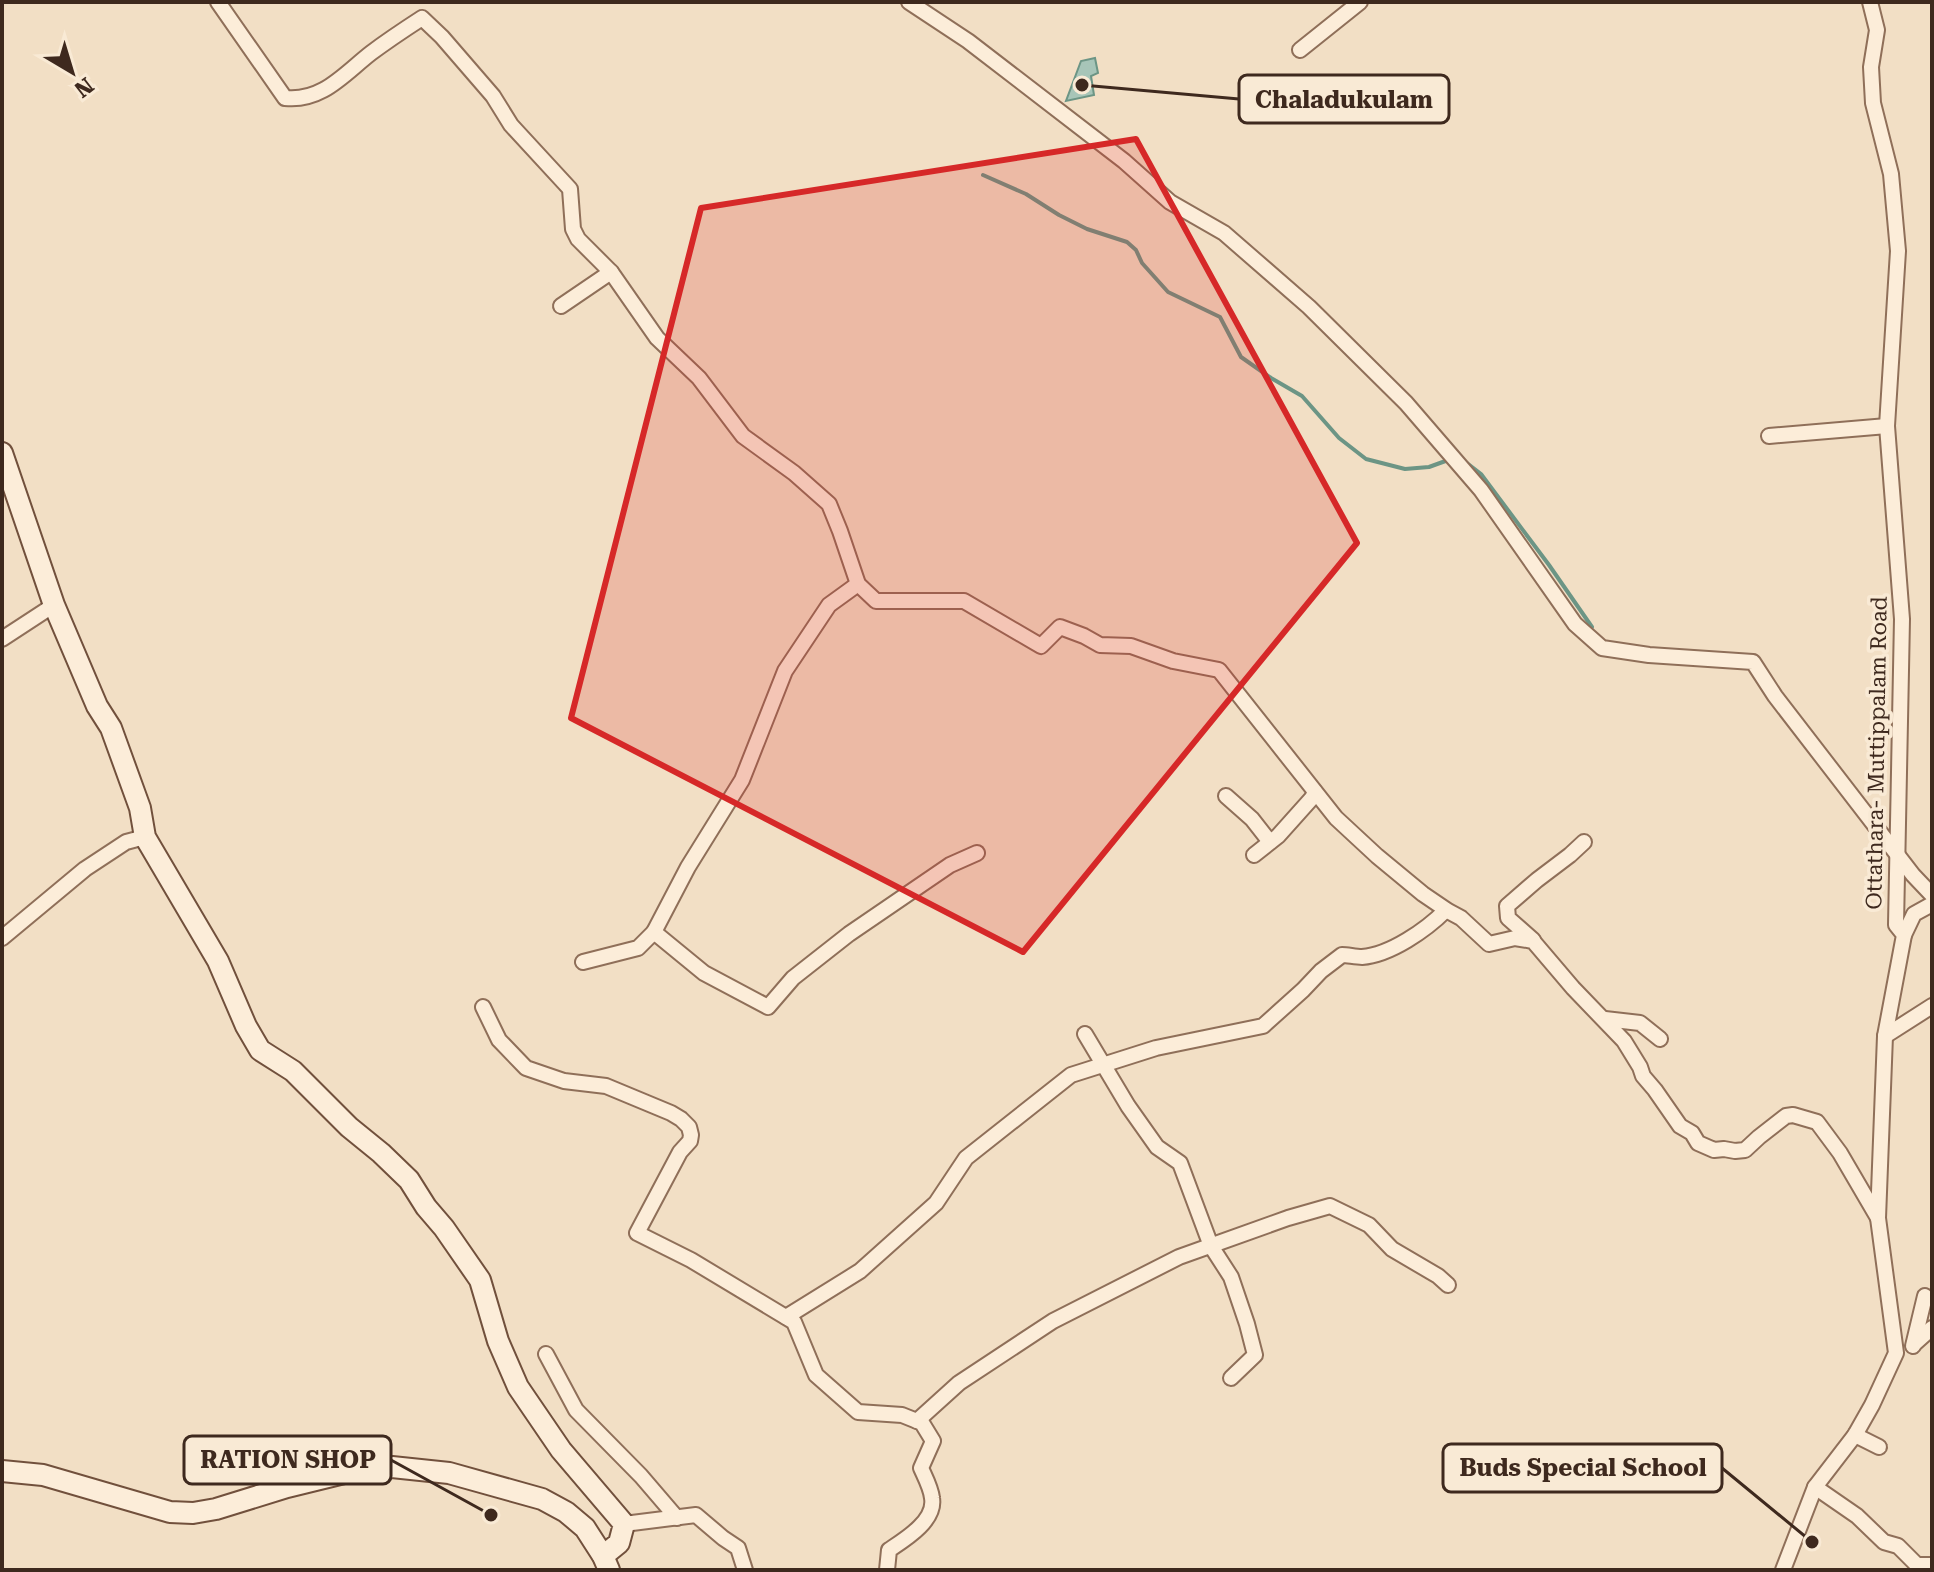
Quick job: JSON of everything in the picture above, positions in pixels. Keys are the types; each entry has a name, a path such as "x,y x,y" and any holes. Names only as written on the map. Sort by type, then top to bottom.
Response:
{"street":[{"path":"218,2 285,98 301,99 326,89 376,49 422,18 493,96 511,125 570,189 573,229 578,239 611,272 657,338 699,378 743,436 794,473 829,504 858,584 876,601 964,601 1041,646 1060,627 1100,645 1131,646 1173,661 1219,670 1336,818 1377,856 1423,894 1461,918 1489,944 1515,938 1533,941"},
{"path":"909,2 968,41 1124,161 1170,202 1224,233 1309,307 1406,403 1481,490 1575,624 1602,648 1649,655 1753,662 1775,696 1932,895"},
{"path":"1300,50 1360,2"},
{"name":"Ottathara- Muttippalam Road","path":"1870,2 1877,30 1871,67 1873,103 1891,174 1898,251 1887,426 1902,619 1896,925 1904,935 1885,1036 1878,1218 1896,1353"},
{"path":"561,306 611,272"},
{"path":"1769,436 1887,426"},
{"path":"2,453 54,605 97,706 111,728 140,808 145,837 218,961 246,1026 260,1050 293,1071 349,1127 409,1180 480,1280 498,1341 518,1387 561,1450 624,1524"},
{"path":"583,962 638,948 654,932 688,867 742,780 785,671 829,605 858,584"},
{"path":"2,639 54,605"},
{"path":"1254,855 1270,842 1315,792"},
{"path":"1226,796 1252,819 1270,842"},
{"path":"2,938 85,869 126,842 145,837"},
{"path":"1584,842 1507,906 1508,918 1533,941 1624,1041 1643,1076 1680,1126 1692,1133 1698,1143 1714,1150 1745,1150 1786,1116 1802,1116 1817,1122 1840,1153 1878,1218"},
{"path":"654,932 704,973 768,1007 793,978 849,934 950,865 977,853"},
{"path":"1904,935 1914,914 1932,904"},
{"path":"786,1317 860,1271 936,1203 966,1158 1071,1075 1156,1048 1263,1026 1342,955 1362,957 1390,950 1446,910"},
{"path":"1885,1036 1932,1006"},
{"path":"483,1007 499,1040 526,1068 564,1081 606,1086 671,1113 689,1127 690,1141 680,1152 637,1233 691,1260 794,1322 816,1375 858,1412 902,1415 922,1423 933,1441 921,1468 933,1499 932,1508 917,1531 889,1550 887,1570"},
{"path":"1605,1019 1640,1023 1660,1039"},
{"path":"1085,1034 1128,1106 1157,1147 1180,1163 1211,1246 1231,1277 1255,1355 1231,1378"},
{"path":"917,1421 959,1383 1053,1321 1179,1257 1330,1206 1369,1225 1392,1249 1448,1285"},
{"path":"1913,1346 1925,1296"},
{"path":"1783,1570 1815,1487 1855,1435 1896,1353 1913,1346 1932,1328"},
{"path":"546,1354 576,1410 677,1518"},
{"path":"1855,1435 1879,1447"},
{"path":"2,1471 43,1475 170,1512 193,1513 344,1473 392,1467 449,1473 542,1499 566,1512 585,1528 606,1563 619,1543 624,1524"},
{"path":"1815,1487 1857,1516 1884,1542 1898,1546 1917,1565 1932,1565"},
{"path":"624,1524 696,1515 738,1548 745,1570"}],"highlighted area":[{"path":"1136,139 1357,543 1023,952 571,718 701,208"}],"shaded area":[{"path":"1095,58 1098,73 1091,76 1094,95 1066,101 1081,61"}],"waterway":[{"path":"983,175 1026,194 1087,229 1127,242 1168,292 1220,317 1241,357 1302,396 1339,438 1366,459 1405,469 1429,467 1451,459"},
{"path":"1463,460 1481,474 1592,627"}],"place":[{"name":"Chaladukulam","path":"1082,85"},
{"name":"RATION SHOP","path":"491,1515"},
{"name":"Buds Special School","path":"1812,1542"}]}
